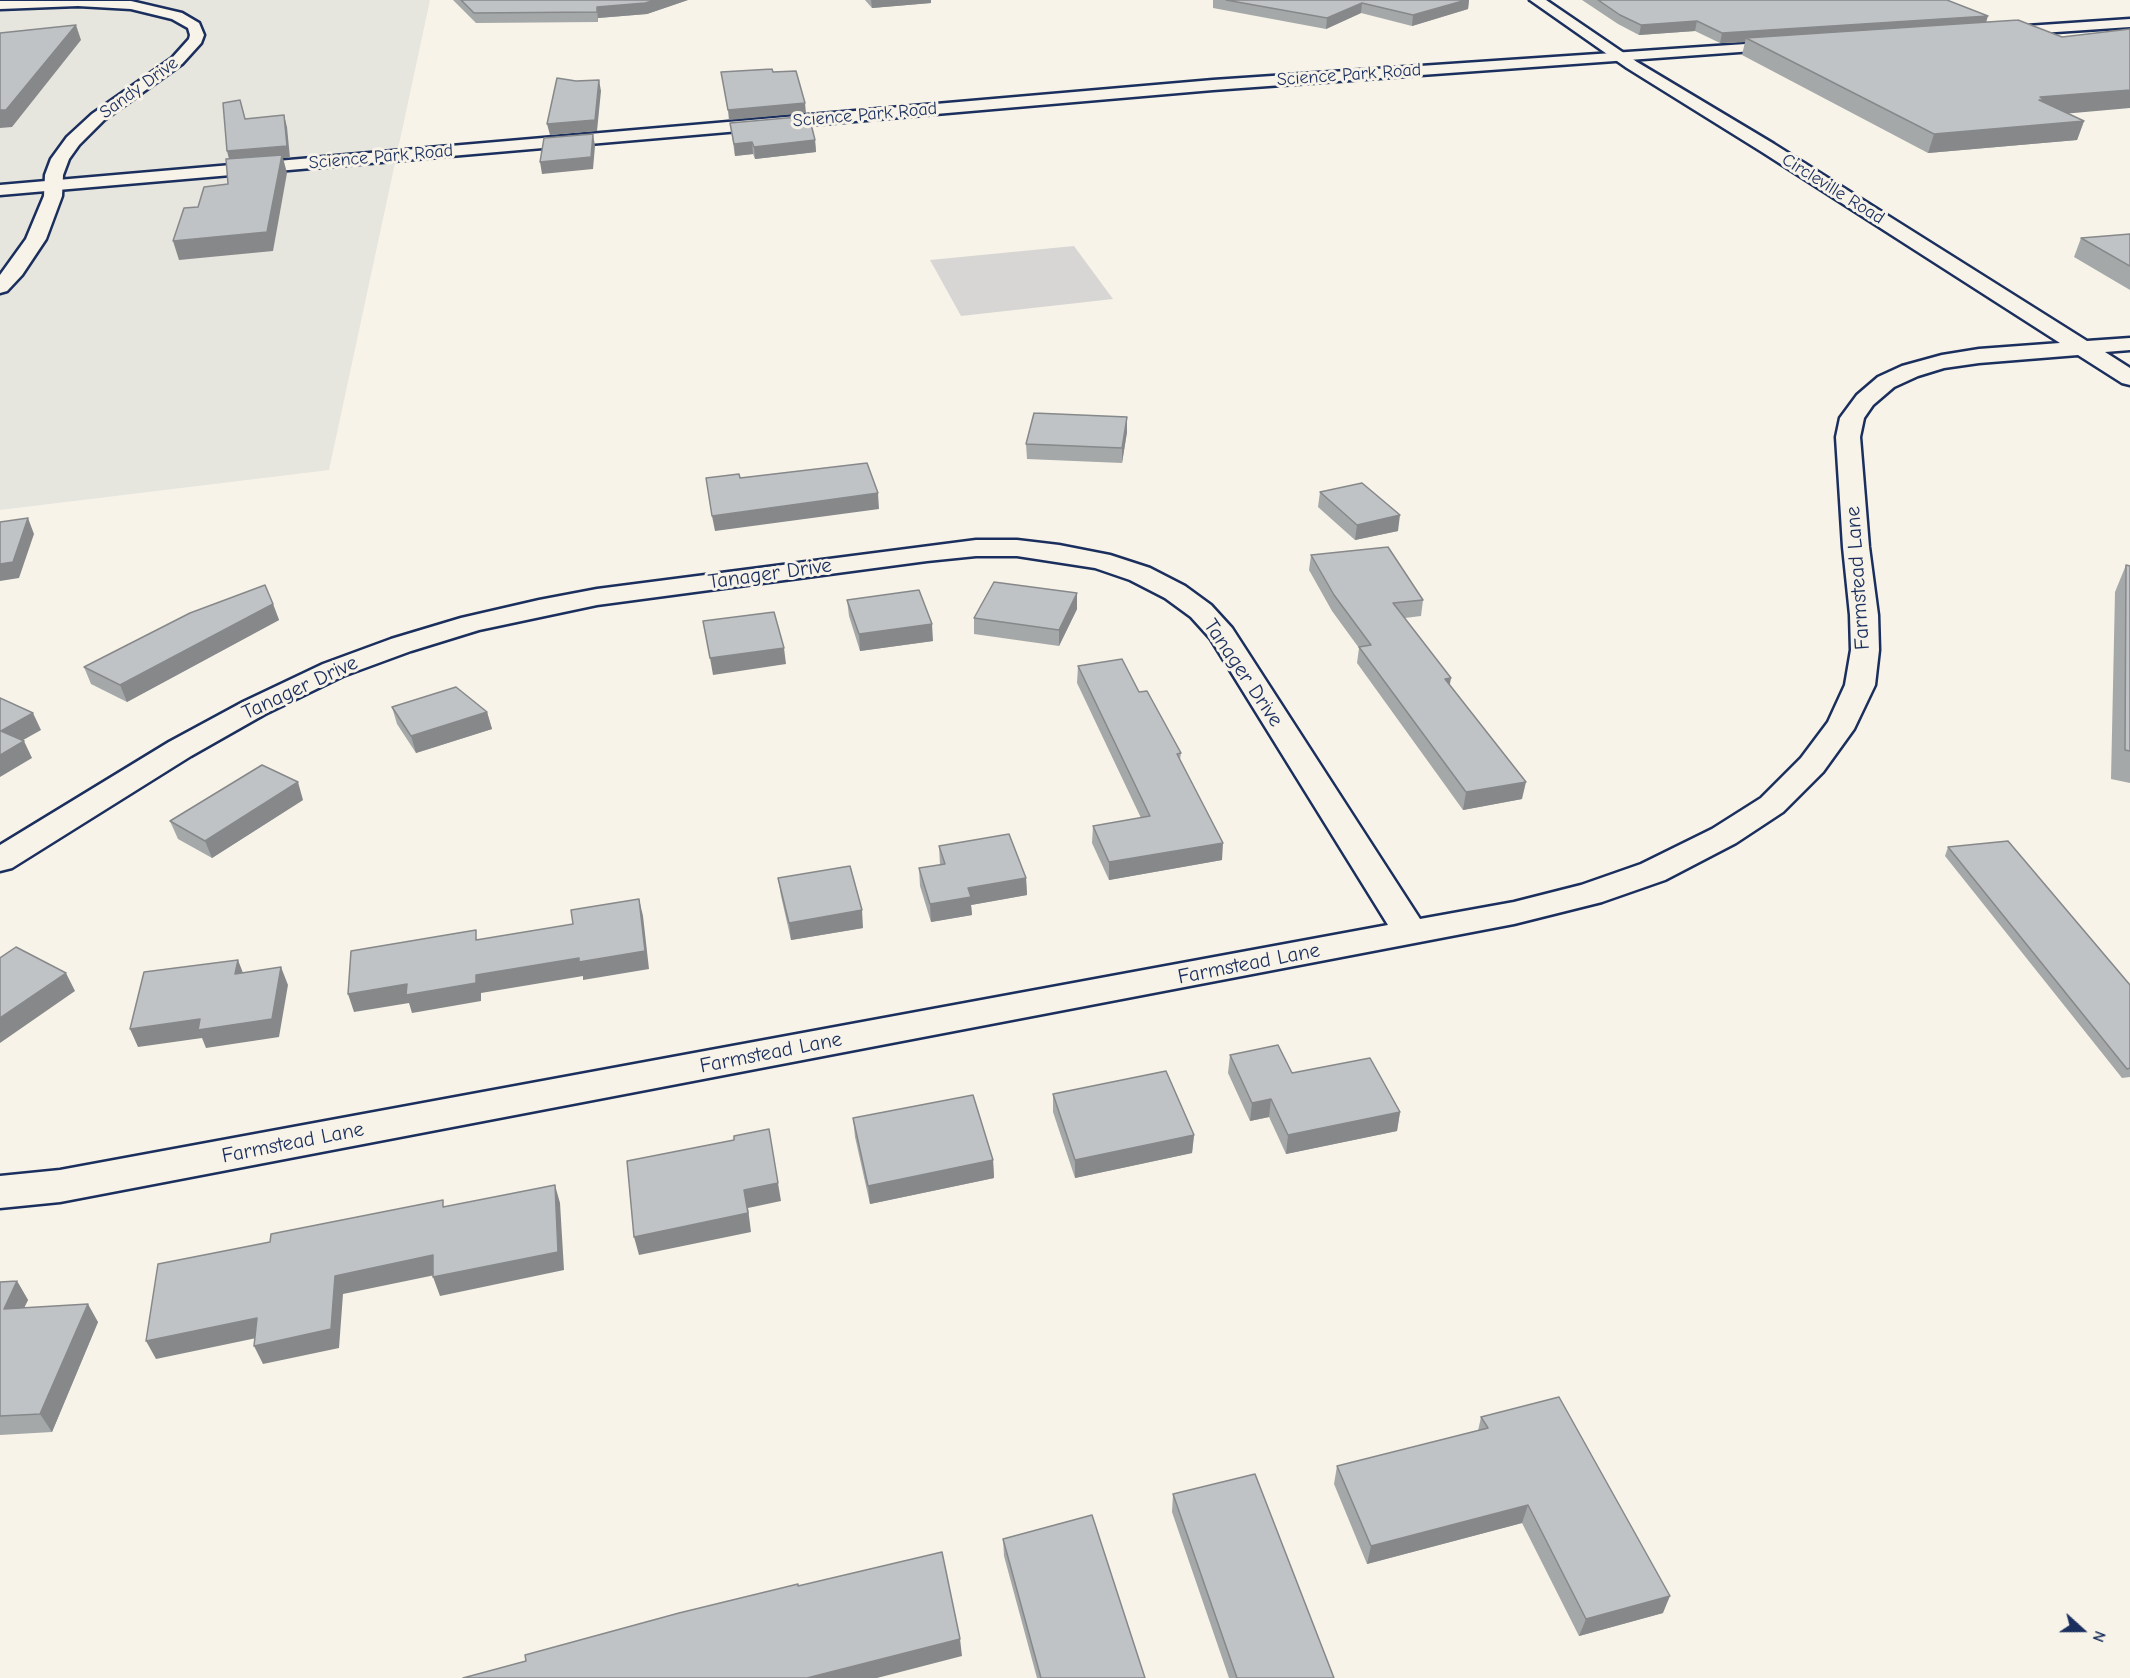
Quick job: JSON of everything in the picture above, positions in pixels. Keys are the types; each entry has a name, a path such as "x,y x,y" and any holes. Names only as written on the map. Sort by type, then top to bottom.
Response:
{"street":[{"name":"Circleville Road","path":"1537,0 1632,64 2130,378"},
{"name":"Sandy Drive","path":"0,5 57,2 130,5 177,16 189,22 197,30 196,40 177,61 98,117 73,141 60,159 54,176 53,195 36,239 0,287"},
{"path":"1978,33 2130,23"},
{"name":"Science Park Road","path":"0,189 1246,82 1808,44"},
{"name":"Farmstead Lane","path":"0,1192 60,1186 1515,913 1590,894 1653,872 1724,836 1772,805 1812,765 1843,723 1860,685 1865,650 1848,437 1852,418 1865,400 1886,382 1910,371 1942,362 1979,356 2130,344"},
{"name":"Tanager Drive","path":"0,860 180,749 254,708 333,670 411,642 516,613 597,597 927,553 976,548 1017,548 1101,561 1140,574 1175,592 1201,611 1222,634 1234,652 1311,778 1411,933"}],"shaded area":[{"path":"0,0 430,0 329,470 0,510"},
{"path":"1074,246 1113,299 961,316 930,260"}],"building":[{"path":"461,0 656,0 597,7 597,12 474,13"},
{"path":"1226,0 1466,0 1413,15 1362,3 1327,18"},
{"path":"1598,0 1947,0 1988,16 1722,33 1697,21 1641,25 1620,15"},
{"path":"2018,20 2062,37 2130,29 2130,90 2040,97 2045,100 2039,100 2084,121 1934,134 1746,38"},
{"path":"76,25 6,110 0,110 0,33"},
{"path":"772,69 773,72 796,71 805,103 728,110 721,72"},
{"path":"557,78 576,81 599,80 595,120 547,124"},
{"path":"240,100 245,119 284,115 287,146 227,151 223,103"},
{"path":"809,116 815,140 754,147 752,142 734,144 730,123"},
{"path":"593,134 591,157 540,162 544,138"},
{"path":"282,155 267,232 173,241 184,208 198,207 204,187 228,184 226,159"},
{"path":"2130,234 2130,266 2081,238"},
{"path":"1034,413 1127,417 1122,448 1026,444"},
{"path":"867,463 878,493 712,516 706,478 739,474 740,478"},
{"path":"1362,483 1400,515 1357,525 1320,492"},
{"path":"28,518 13,562 0,564 0,522"},
{"path":"1388,547 1423,600 1393,603 1451,678 1445,679 1526,782 1466,792 1359,647 1371,645 1334,595 1311,555"},
{"path":"2126,565 2130,566 2130,751 2125,750"},
{"path":"994,582 1077,593 1059,630 974,618"},
{"path":"265,585 273,604 120,685 84,667 190,613"},
{"path":"919,590 932,624 859,634 847,600"},
{"path":"774,612 784,648 710,658 703,621"},
{"path":"1122,659 1139,692 1147,691 1181,753 1177,754 1223,843 1109,862 1093,826 1150,816 1078,666"},
{"path":"456,687 487,712 411,736 392,707"},
{"path":"0,698 33,713 1,731 24,741 0,755"},
{"path":"262,765 298,782 205,841 170,821"},
{"path":"1009,834 1026,878 968,888 971,897 930,904 919,868 945,864 939,846"},
{"path":"2008,841 2130,985 2130,1068 2127,1069 1948,847"},
{"path":"850,866 862,910 789,923 778,878"},
{"path":"639,899 645,951 579,962 579,958 476,975 476,983 406,995 407,984 348,994 351,951 476,930 476,940 573,924 571,910"},
{"path":"16,947 66,973 0,1018 0,958"},
{"path":"238,960 235,974 281,967 272,1019 198,1030 200,1019 130,1029 144,972"},
{"path":"1278,1045 1292,1073 1370,1058 1400,1112 1288,1135 1271,1099 1252,1103 1230,1055"},
{"path":"1166,1071 1194,1135 1075,1160 1053,1094"},
{"path":"973,1095 993,1160 868,1186 853,1118"},
{"path":"769,1129 778,1183 744,1190 748,1213 634,1237 627,1161 734,1140 734,1136"},
{"path":"555,1185 558,1252 433,1277 433,1255 335,1276 331,1329 254,1346 257,1318 146,1341 158,1264 270,1242 271,1234 443,1200 443,1207"},
{"path":"17,1281 4,1309 88,1304 40,1414 0,1416 0,1282"},
{"path":"1559,1397 1670,1596 1586,1619 1528,1505 1371,1546 1337,1466 1488,1428 1481,1417"},
{"path":"1255,1474 1334,1678 1237,1678 1173,1494"},
{"path":"1092,1515 1145,1678 1041,1678 1003,1539"},
{"path":"942,1552 960,1639 807,1678 463,1678 526,1661 525,1655 679,1613"}]}
